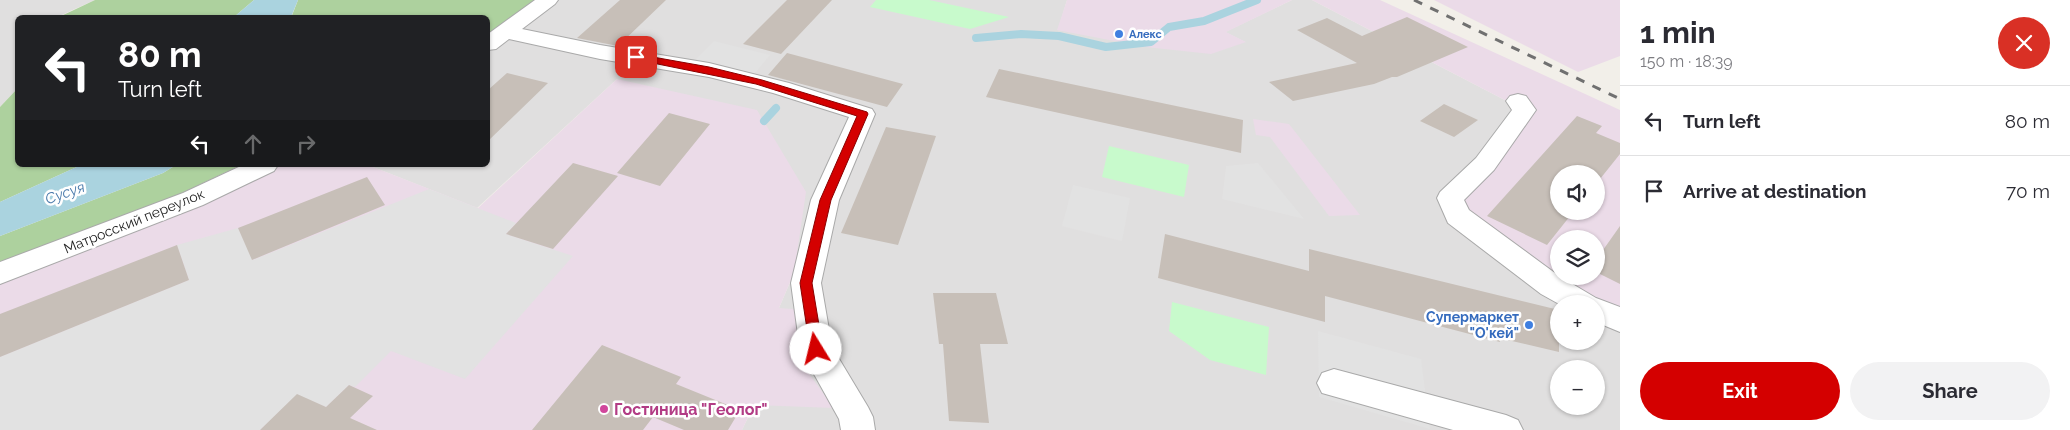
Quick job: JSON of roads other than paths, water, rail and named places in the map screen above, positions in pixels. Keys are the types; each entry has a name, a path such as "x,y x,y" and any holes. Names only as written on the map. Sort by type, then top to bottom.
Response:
{"street":[{"path":"497,38 548,0"},
{"path":"497,38 600,52 709,70 781,88 863,114 825,200 806,283 816,349 856,417 858,430"},
{"path":"1518,101 1524,110 1485,164 1450,198 1458,216 1552,286 1568,295"},
{"name":"Матросский переулок","path":"0,273 193,199 261,167"},
{"path":"1605,313 1620,320"},
{"path":"1334,383 1506,430"}],"water":[{"path":"254,0 298,0 292,15 236,15"},
{"name":"Сусуя","path":"77,167 173,167 163,173 0,236 0,202"}],"waterway":[{"path":"976,38 1021,34 1059,36 1106,47 1151,42 1169,27 1204,21 1257,0"},
{"path":"764,121 776,108"}],"railway":[{"path":"1414,0 1620,99"}],"place":[{"name":"Алекс","path":"1119,34"},
{"name":"Супермаркет \"О'кей\"","path":"1529,325"},
{"name":"Гостиница \"Геолог\"","path":"604,409"}]}
